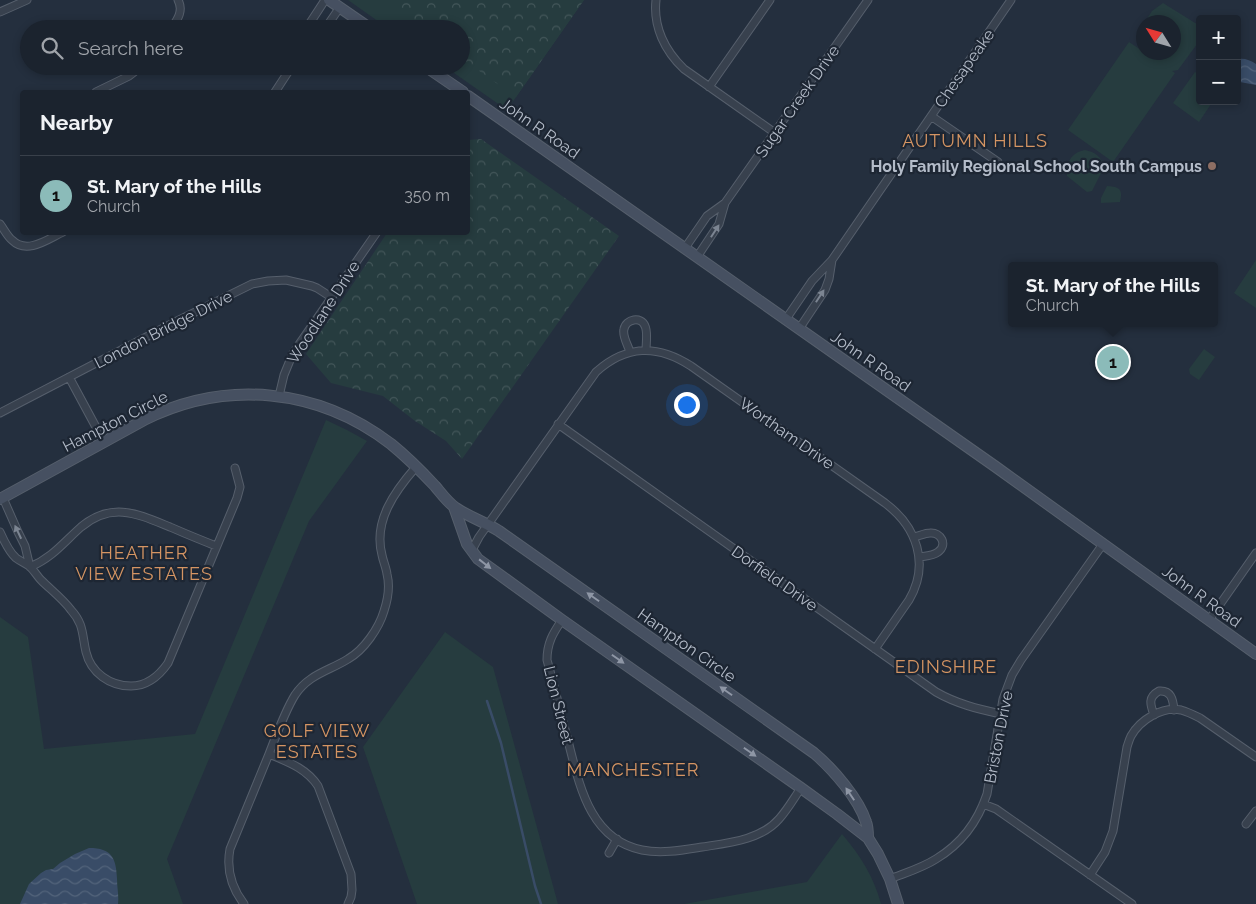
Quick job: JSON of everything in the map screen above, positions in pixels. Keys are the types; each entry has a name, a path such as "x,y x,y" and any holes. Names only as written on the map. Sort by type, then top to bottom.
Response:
{"street":[{"path":"0,12 27,0"},
{"path":"176,20 181,11 178,0"},
{"path":"313,20 327,0 358,20"},
{"path":"656,0 657,23 668,52 684,69 775,133"},
{"path":"709,87 770,0"},
{"name":"Sugar Creek Drive","path":"685,248 707,216 725,203 868,0"},
{"name":"Chesapeake","path":"786,319 812,281 832,260 1011,0"},
{"path":"331,20 340,7"},
{"path":"100,90 130,75"},
{"path":"276,90 286,75"},
{"name":"John R Road","path":"437,75 458,90"},
{"name":"John R Road","path":"470,99 799,328 1256,654"},
{"path":"931,116 998,162"},
{"name":"Sugar Creek Drive","path":"697,257 719,224 725,203"},
{"path":"0,224 13,242 25,247 37,245 57,235"},
{"name":"Woodlane Drive","path":"279,396 284,375 293,354 375,235"},
{"name":"Chesapeake","path":"799,328 825,290 832,260"},
{"name":"London Bridge Drive","path":"0,413 252,284 286,280 317,288 331,297"},
{"path":"630,352 623,332 624,326 632,320 637,320 644,324 646,328 646,350"},
{"name":"Wortham Drive","path":"472,550 479,536 596,372 612,360 630,352 659,351 691,366 891,507 901,516 914,537 919,557 918,579 913,594 875,649"},
{"path":"69,377 104,442"},
{"name":"Hampton Circle","path":"2,499 155,415 195,401 241,394 279,396 309,402 348,417 391,445 416,467 454,508 489,524 814,753 850,792 866,821 868,838"},
{"name":"Dorfield Drive","path":"558,424 936,692 968,706 1001,714"},
{"path":"244,904 231,884 229,876 230,849 290,704 301,688 315,675 349,659 357,653 380,620 384,611 389,583 380,547 380,528 394,495 416,467"},
{"path":"0,532 15,557 30,567 79,621 84,635 89,662 99,674 114,683 136,686 150,682 158,676 168,663 237,498 240,487 235,468"},
{"path":"2,499 26,546 30,567"},
{"name":"Hampton Circle","path":"454,508 467,544 478,558 492,570 801,788 868,838 890,879 898,904"},
{"path":"30,567 41,563 92,520 103,515 120,512 138,514 216,546"},
{"path":"914,537 930,533 936,534 941,537 943,544 938,553 919,557"},
{"name":"Briston Drive","path":"890,879 935,860 957,843 973,825 983,804 990,780 1003,699 1012,675 1026,652 1103,544"},
{"path":"1209,620 1256,553"},
{"name":"Lion Street","path":"562,620 550,639 547,660 581,790 592,814 617,839 641,850 659,852 746,838 772,826 801,788"},
{"path":"1154,715 1150,702 1151,697 1159,691 1166,691 1169,694 1174,710"},
{"path":"1090,875 1104,852 1113,831 1127,747 1131,736 1146,720 1154,715 1174,710 1192,714 1256,757"},
{"path":"269,754 299,767 313,778 318,786 351,874 352,890 348,904"},
{"path":"983,804 996,809 1132,904"},
{"path":"1246,824 1256,811"},
{"path":"609,853 617,839"}],"green space":[{"path":"348,0 584,0 507,110 457,75 470,75 470,20 376,20"},
{"path":"380,0 584,0 516,97 470,64 470,20 408,20"},
{"path":"1163,3 1196,24 1196,45 1178,70 1172,71 1175,73 1113,162 1068,130 1129,42 1136,47 1136,60 1181,60 1181,15 1149,15"},
{"path":"1196,73 1196,105 1210,105 1199,122 1173,103"},
{"path":"481,139 619,236 462,459 446,441 415,421 383,396 331,383 306,354 386,235 470,235 470,140"},
{"path":"1085,150 1098,156 1102,160 1104,167 1092,191 1087,192 1067,176 1067,167 1070,159 1076,153"},
{"path":"1107,186 1120,189 1120,202 1101,203 1101,198"},
{"path":"1256,260 1256,308 1234,293"},
{"path":"1204,349 1215,357 1199,380 1190,374 1189,369"},
{"path":"326,420 367,441 309,521 167,859 183,904 0,904 0,617 28,637 44,749 195,734"},
{"path":"445,632 493,667 558,904 417,904 363,747"},
{"path":"842,834 866,867 881,904 684,904 807,882"}],"water":[{"path":"1241,59 1252,61 1256,64 1256,85 1241,82"},
{"path":"89,848 97,848 108,852 114,860 118,904 20,904 29,884 41,873 53,869 75,854"}],"waterway":[{"path":"487,701 501,743 541,904"}],"place":[{"name":"Holy Family Regional School South Campus","path":"1212,166"},
{"name":"St. Mary of the Hills","path":"1113,362"}],"district":[{"name":"AUTUMN HILLS","path":"975,141"},
{"name":"HEATHER VIEW ESTATES","path":"144,563"},
{"name":"EDINSHIRE","path":"946,667"},
{"name":"GOLF VIEW ESTATES","path":"317,741"},
{"name":"MANCHESTER","path":"633,770"}]}
